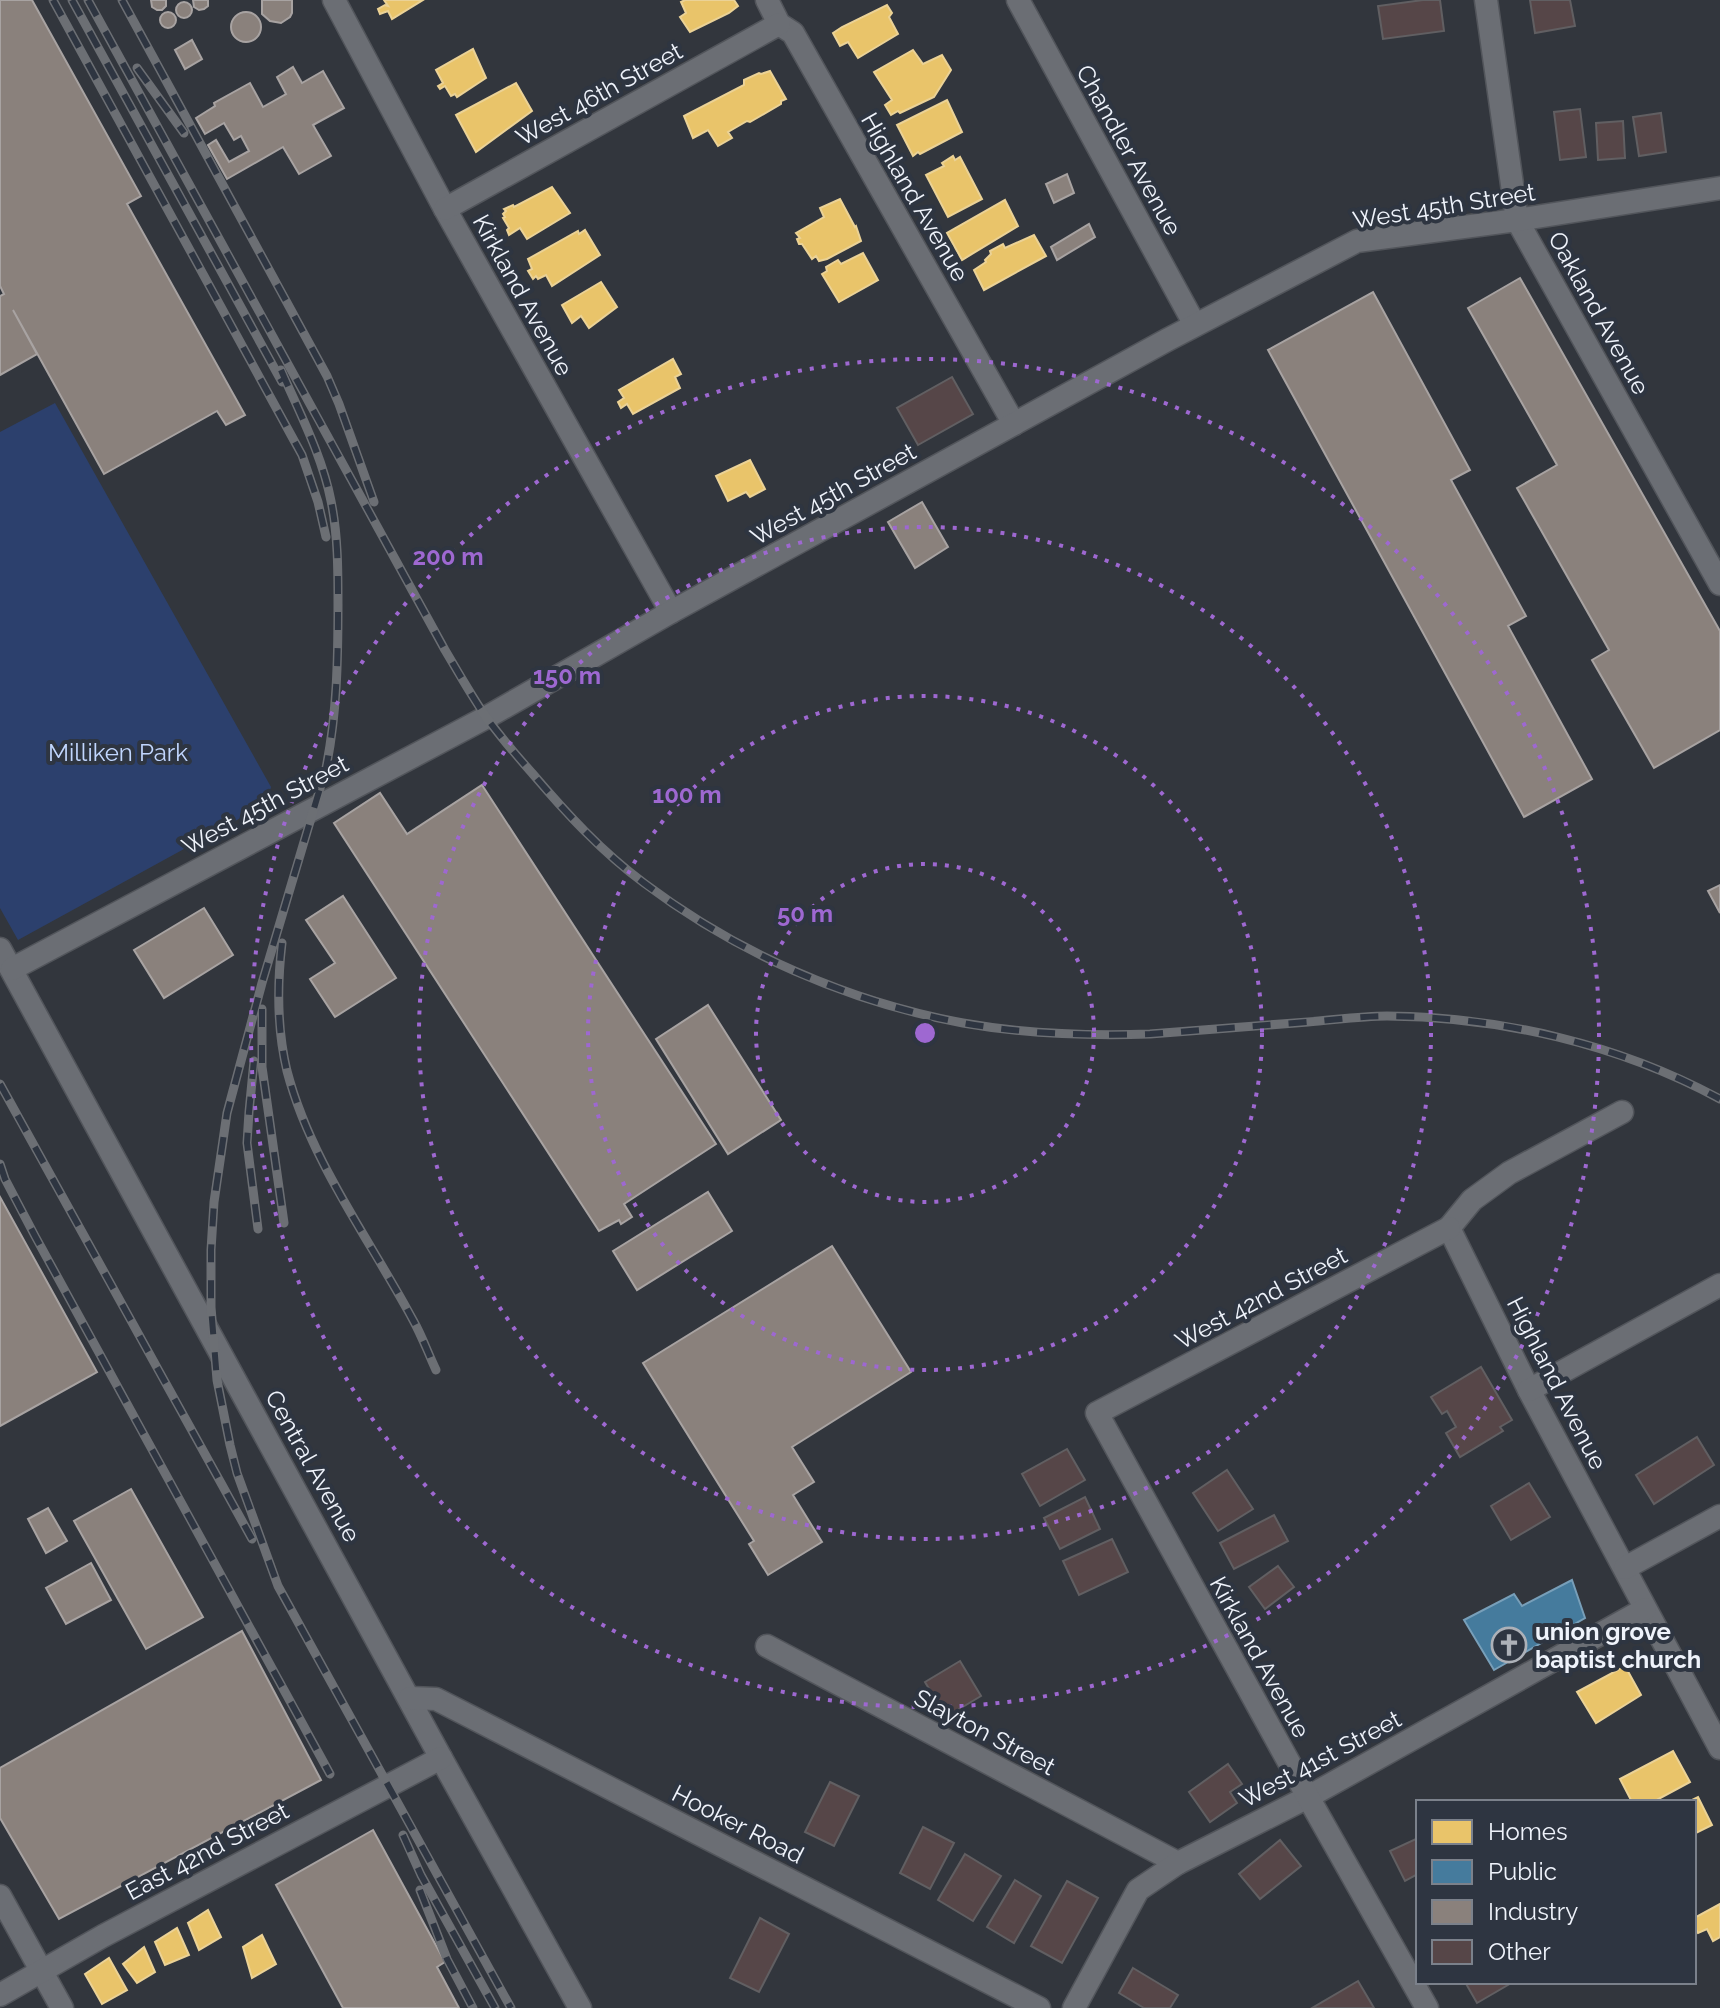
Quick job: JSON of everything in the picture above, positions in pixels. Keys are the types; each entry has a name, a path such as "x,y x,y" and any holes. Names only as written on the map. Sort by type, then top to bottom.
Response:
{"street":[{"name":"Kirkland Avenue","path":"334,0 445,209 671,612"},
{"name":"Highland Avenue","path":"767,0 779,24 793,33 1014,424"},
{"name":"Chandler Avenue","path":"1018,0 1195,325"},
{"name":"Oakland Avenue","path":"1486,0 1517,220 1720,584"},
{"name":"West 46th Street","path":"445,209 779,24"},
{"name":"West 45th Street","path":"12,969 487,717 1014,424 1357,241 1720,188"},
{"name":"Central Avenue","path":"0,949 580,2008"},
{"path":"1449,1228 1472,1200 1509,1173 1622,1112"},
{"name":"Highland Avenue","path":"1449,1228 1529,1390 1720,1748"},
{"name":"West 42nd Street","path":"1097,1413 1449,1228"},
{"path":"1529,1390 1720,1285"},
{"name":"Kirkland Avenue","path":"1097,1413 1427,2008"},
{"path":"1625,1568 1720,1516"},
{"name":"West 41st Street","path":"1074,2008 1138,1890 1178,1863 1308,1797 1645,1609"},
{"name":"Slayton Street","path":"767,1646 1178,1863"},
{"name":"Hooker Road","path":"410,1698 436,1699 1039,2008"},
{"name":"East 42nd Street","path":"0,1995 103,1936 441,1758"},
{"path":"0,1896 62,2008"}],"green space":[{"name":"Milliken Park","path":"55,403 271,787 266,804 18,940 0,908 0,432"}],"building: Homes":[{"path":"384,0 423,0 392,19 388,11 380,14 378,9 388,6"},
{"path":"734,0 738,6 690,32 680,17 686,13 681,2"},
{"path":"887,5 898,34 858,58 848,42 840,46 833,33"},
{"path":"473,49 486,78 457,97 455,94 451,96 445,86 440,89 438,86 443,83 436,70"},
{"path":"913,50 923,64 942,55 951,70 934,97 891,115 885,105 892,100 874,72"},
{"path":"770,71 786,99 781,104 728,132 732,138 718,146 708,130 693,138 684,116 744,85 744,80"},
{"path":"516,83 532,111 476,152 456,115"},
{"path":"947,100 962,132 913,156 897,125"},
{"path":"953,156 955,160 960,157 982,199 948,217 926,175 944,166 942,163"},
{"path":"552,187 570,213 527,239 520,228 509,235 503,218 504,209"},
{"path":"840,199 861,241 827,259 819,261 816,256 812,259 799,244 797,239 800,238 796,233 824,217 820,208"},
{"path":"1005,200 1018,226 962,260 947,233"},
{"path":"585,230 600,255 552,286 546,275 533,279 528,271 532,269 528,259"},
{"path":"1034,235 1046,256 984,290 974,270 986,262 990,251"},
{"path":"863,253 878,280 839,302 822,274 827,271 826,267 838,260 841,264"},
{"path":"601,282 617,307 589,328 581,316 572,323 562,305"},
{"path":"673,359 681,374 675,377 680,388 633,414 627,404 621,408 618,402 624,398 619,390"},
{"path":"750,460 765,489 750,497 746,492 728,501 716,476"},
{"path":"1625,1666 1641,1695 1596,1723 1577,1692"},
{"path":"1673,1751 1690,1782 1657,1800 1631,1800 1620,1779"},
{"path":"1698,1797 1712,1825 1696,1833 1696,1800 1692,1800"},
{"path":"1720,1904 1720,1937 1713,1941 1707,1929 1698,1933 1696,1917"},
{"path":"208,1910 221,1937 199,1950 188,1923"},
{"path":"177,1928 189,1955 165,1965 155,1942"},
{"path":"262,1935 276,1964 252,1978 243,1947"},
{"path":"144,1947 155,1972 137,1983 123,1964"},
{"path":"109,1958 127,1990 102,2004 85,1974"}],"building: Public":[{"name":"union grove baptist church","path":"1572,1580 1585,1618 1494,1670 1464,1620 1514,1594 1522,1606"}],"building: Industry":[{"path":"0,0 32,0 141,196 127,204 245,415 226,425 217,411 104,474 13,310 37,354 0,375 0,296 4,294 0,286"},
{"path":"151,0 166,0 166,6 157,10 152,7"},
{"path":"193,0 208,0 208,6 199,10 194,7"},
{"path":"262,0 292,0 290,17 281,23 270,21 262,14"},
{"path":"184,2 190,4 190,16 184,18 178,16 176,10 178,4"},
{"path":"168,12 174,14 174,26 168,28 162,26 160,20 162,14"},
{"path":"246,12 256,17 261,27 256,37 246,42 236,37 231,27 236,17"},
{"path":"192,40 202,59 185,69 175,50"},
{"path":"293,67 302,83 323,71 344,108 313,125 331,156 299,174 283,147 227,179 208,145 216,140 229,162 249,151 241,136 234,140 224,123 205,134 196,118 215,106 214,103 250,83 263,107 286,94 277,77"},
{"path":"1067,174 1074,193 1054,203 1046,184"},
{"path":"1089,224 1095,237 1057,260 1051,247"},
{"path":"1520,278 1720,631 1720,730 1654,768 1592,660 1609,650 1517,488 1557,465 1468,308"},
{"path":"1373,292 1470,470 1451,480 1526,616 1508,626 1592,779 1524,817 1268,350"},
{"path":"922,502 948,547 915,568 888,522"},
{"path":"482,785 716,1144 624,1204 632,1217 599,1231 334,823 380,793 407,834"},
{"path":"1720,885 1720,913 1708,891"},
{"path":"343,896 396,978 335,1017 310,979 335,963 306,920"},
{"path":"204,908 233,955 164,998 134,950"},
{"path":"708,1005 781,1120 728,1154 656,1039"},
{"path":"708,1192 732,1231 637,1290 613,1251"},
{"path":"0,1197 97,1372 0,1426"},
{"path":"832,1246 911,1372 792,1447 814,1482 793,1495 822,1542 768,1575 749,1544 754,1541 643,1363"},
{"path":"131,1489 203,1617 146,1649 74,1521"},
{"path":"48,1508 67,1541 46,1553 28,1519"},
{"path":"91,1563 111,1600 66,1624 46,1588"},
{"path":"242,1631 321,1780 59,1919 0,1818 0,1768"},
{"path":"373,1830 445,1962 437,1967 459,2008 343,2008 276,1885"}],"building: Other":[{"path":"1440,0 1444,31 1383,39 1378,6"},
{"path":"1530,0 1570,0 1575,26 1535,33"},
{"path":"1580,109 1586,157 1560,160 1554,112"},
{"path":"1661,113 1666,152 1639,156 1633,117"},
{"path":"1623,121 1625,158 1598,160 1596,123"},
{"path":"952,377 973,414 918,445 897,408"},
{"path":"1481,1367 1512,1420 1500,1427 1503,1431 1460,1457 1446,1433 1456,1427 1447,1411 1442,1414 1431,1397"},
{"path":"1697,1437 1714,1465 1654,1504 1636,1475"},
{"path":"1067,1449 1085,1480 1040,1506 1022,1474"},
{"path":"1227,1470 1253,1509 1218,1531 1193,1493"},
{"path":"1529,1483 1550,1517 1511,1540 1491,1506"},
{"path":"1085,1497 1100,1529 1060,1549 1044,1518"},
{"path":"1274,1515 1288,1541 1234,1569 1220,1543"},
{"path":"1112,1539 1128,1572 1079,1595 1063,1561"},
{"path":"1278,1566 1294,1587 1265,1609 1249,1587"},
{"path":"960,1661 981,1696 946,1717 925,1682"},
{"path":"1228,1764 1242,1784 1230,1792 1237,1803 1210,1822 1189,1792"},
{"path":"830,1782 859,1796 834,1846 805,1832"},
{"path":"923,1827 954,1843 930,1889 900,1873"},
{"path":"1416,1839 1416,1875 1405,1881 1390,1851"},
{"path":"1280,1840 1301,1866 1260,1899 1239,1874"},
{"path":"965,1854 1001,1876 973,1921 938,1900"},
{"path":"1015,1880 1041,1896 1014,1943 987,1927"},
{"path":"1067,1881 1098,1898 1062,1963 1031,1946"},
{"path":"760,1918 789,1934 759,1992 730,1978"},
{"path":"1133,1968 1178,1995 1170,2008 1144,2008 1119,1993"},
{"path":"1358,1981 1374,2008 1312,2008"},
{"path":"1466,1984 1510,1984 1477,2003"}],"railway":[{"path":"53,0 302,455 326,537"},
{"path":"72,0 282,382"},
{"path":"88,0 480,709 585,831 629,871 680,908 756,953 836,988 920,1014 963,1023 1033,1032 1103,1035 1377,1016 1473,1022 1516,1028 1600,1049 1641,1063 1720,1099"},
{"path":"122,0 327,376 374,502"},
{"path":"137,68 184,133"},
{"path":"281,370 316,450 333,514 338,578 336,686 326,768 227,1113 214,1202 211,1250 211,1307 217,1380 237,1473 278,1586 511,2008"},
{"path":"282,943 280,1023 287,1071 298,1104 342,1199 396,1289 436,1370"},
{"path":"262,1009 262,1067 284,1223"},
{"path":"254,1061 247,1143 258,1229"},
{"path":"0,1084 252,1539"},
{"path":"0,1164 35,1236 330,1774"},
{"path":"403,1835 421,1875 495,2008"},
{"path":"420,1890 447,1959 473,2008"}],"place":[{"name":"union grove baptist church","path":"1509,1645"}]}
